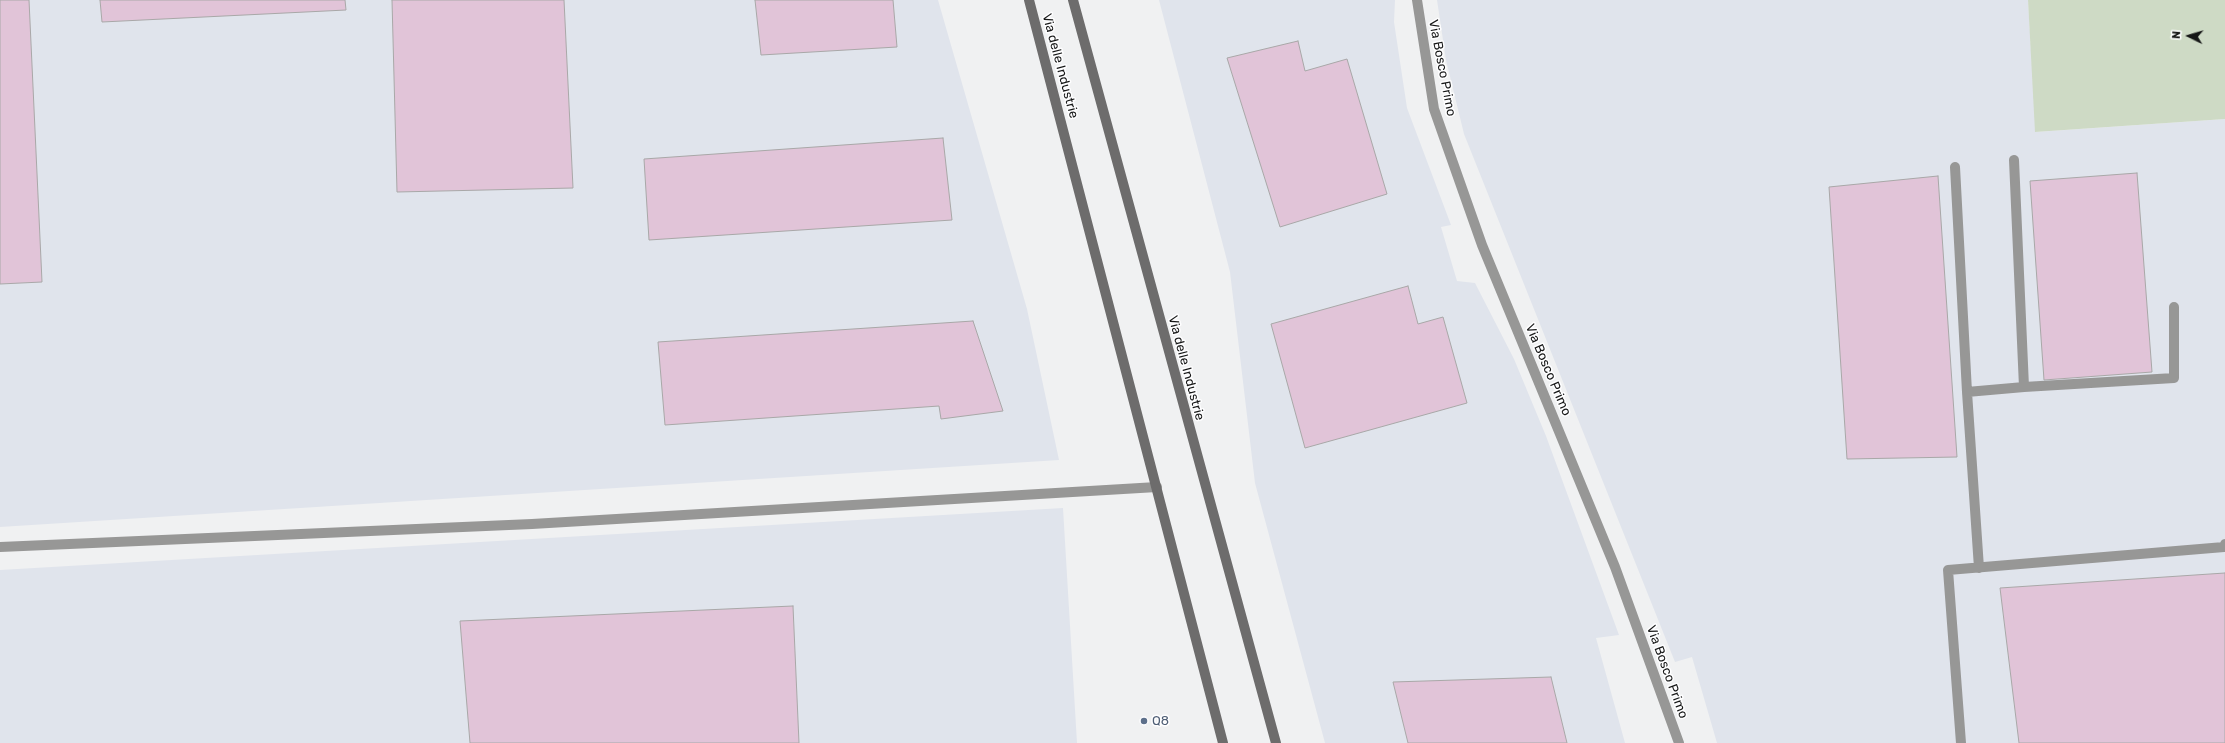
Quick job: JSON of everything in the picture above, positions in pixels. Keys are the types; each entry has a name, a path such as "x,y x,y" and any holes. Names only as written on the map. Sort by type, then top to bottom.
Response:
{"street":[{"name":"Via delle Industrie","path":"1029,0 1158,487 1223,743"},
{"name":"Via delle Industrie","path":"1073,0 1276,743"},
{"name":"Via Bosco Primo","path":"1417,0 1434,109 1442,132 1482,245 1615,566 1678,743"},
{"path":"2014,160 2024,387"},
{"path":"1955,167 1978,568"},
{"path":"1967,392 2174,378 2174,307"},
{"path":"0,547 532,524 1158,487"},
{"path":"1961,743 1948,570 2225,546"}],"shaded area":[{"path":"0,0 938,0 1027,309 1059,460 0,527"},
{"path":"1159,0 1395,0 1394,22 1407,108 1451,225 1441,227 1457,281 1475,283 1514,359 1546,436 1619,635 1596,638 1625,743 1325,743 1255,483 1230,272"},
{"path":"1437,0 2028,0 2036,132 2225,119 2225,743 1717,743 1692,657 1675,662 1464,134 1446,60"},
{"path":"1063,508 1077,743 0,743 0,570"}],"green space":[{"path":"2028,0 2225,0 2225,119 2035,132"}],"building":[{"path":"0,0 29,0 42,282 0,284"},
{"path":"100,0 345,0 346,10 102,22"},
{"path":"392,0 564,0 573,188 397,192"},
{"path":"755,0 893,0 897,47 761,55"},
{"path":"1298,41 1305,71 1347,59 1387,194 1280,227 1227,58"},
{"path":"943,138 952,220 649,240 644,159"},
{"path":"2137,173 2152,372 2044,380 2030,181"},
{"path":"1938,176 1957,457 1847,459 1829,187"},
{"path":"1408,286 1418,324 1443,317 1467,403 1305,448 1271,324"},
{"path":"973,321 1003,411 941,419 939,406 665,425 658,342"},
{"path":"2225,573 2225,743 2019,743 2000,588"},
{"path":"793,606 799,743 470,743 460,621"},
{"path":"1551,677 1567,743 1408,743 1393,682"}],"place":[{"name":"Q8","path":"1144,721"}]}
